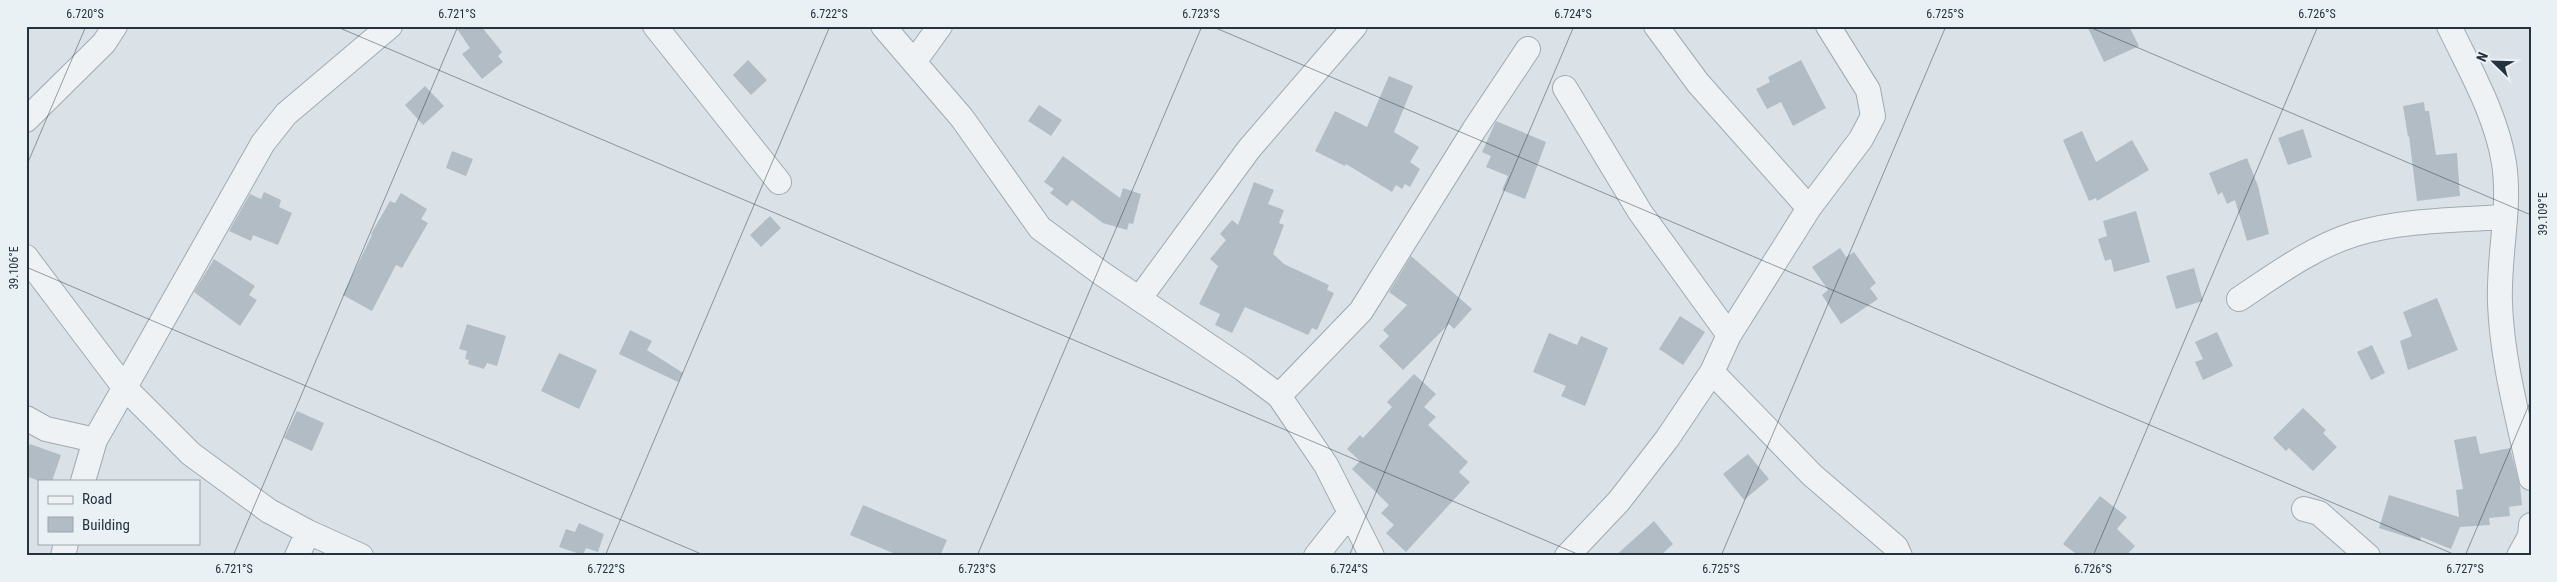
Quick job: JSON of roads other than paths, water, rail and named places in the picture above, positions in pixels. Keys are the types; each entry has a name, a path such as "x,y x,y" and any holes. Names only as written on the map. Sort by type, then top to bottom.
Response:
{"street":[{"path":"26,120 104,43 115,26"},
{"path":"83,480 95,440 263,143 286,114 390,26"},
{"path":"655,26 779,182"},
{"path":"882,26 962,118 1040,228 1279,396 1326,465 1372,556"},
{"path":"914,62 940,26"},
{"path":"1140,299 1249,149 1355,26"},
{"path":"1656,26 1698,83 1809,208"},
{"path":"1567,556 1619,500 1667,439 1712,372 1729,335 1809,208 1861,139 1873,116 1868,90 1828,26"},
{"path":"2449,26 2491,113 2504,164 2505,217 2499,259 2500,304 2505,350 2525,411 2531,478"},
{"path":"1279,396 1361,311 1474,130 1528,49"},
{"path":"1565,88 1640,212 1729,335"},
{"path":"2239,299 2313,252 2353,234 2391,225 2505,217"},
{"path":"26,257 124,387 191,454 269,511 308,532 361,556"},
{"path":"1712,372 1812,475 1896,547 1900,556"},
{"path":"26,418 46,429 95,440"},
{"path":"2304,508 2319,513 2368,556"},
{"path":"1316,556 1350,513"},
{"path":"2519,556 2530,536 2531,526"},
{"path":"297,556 308,532"}]}
